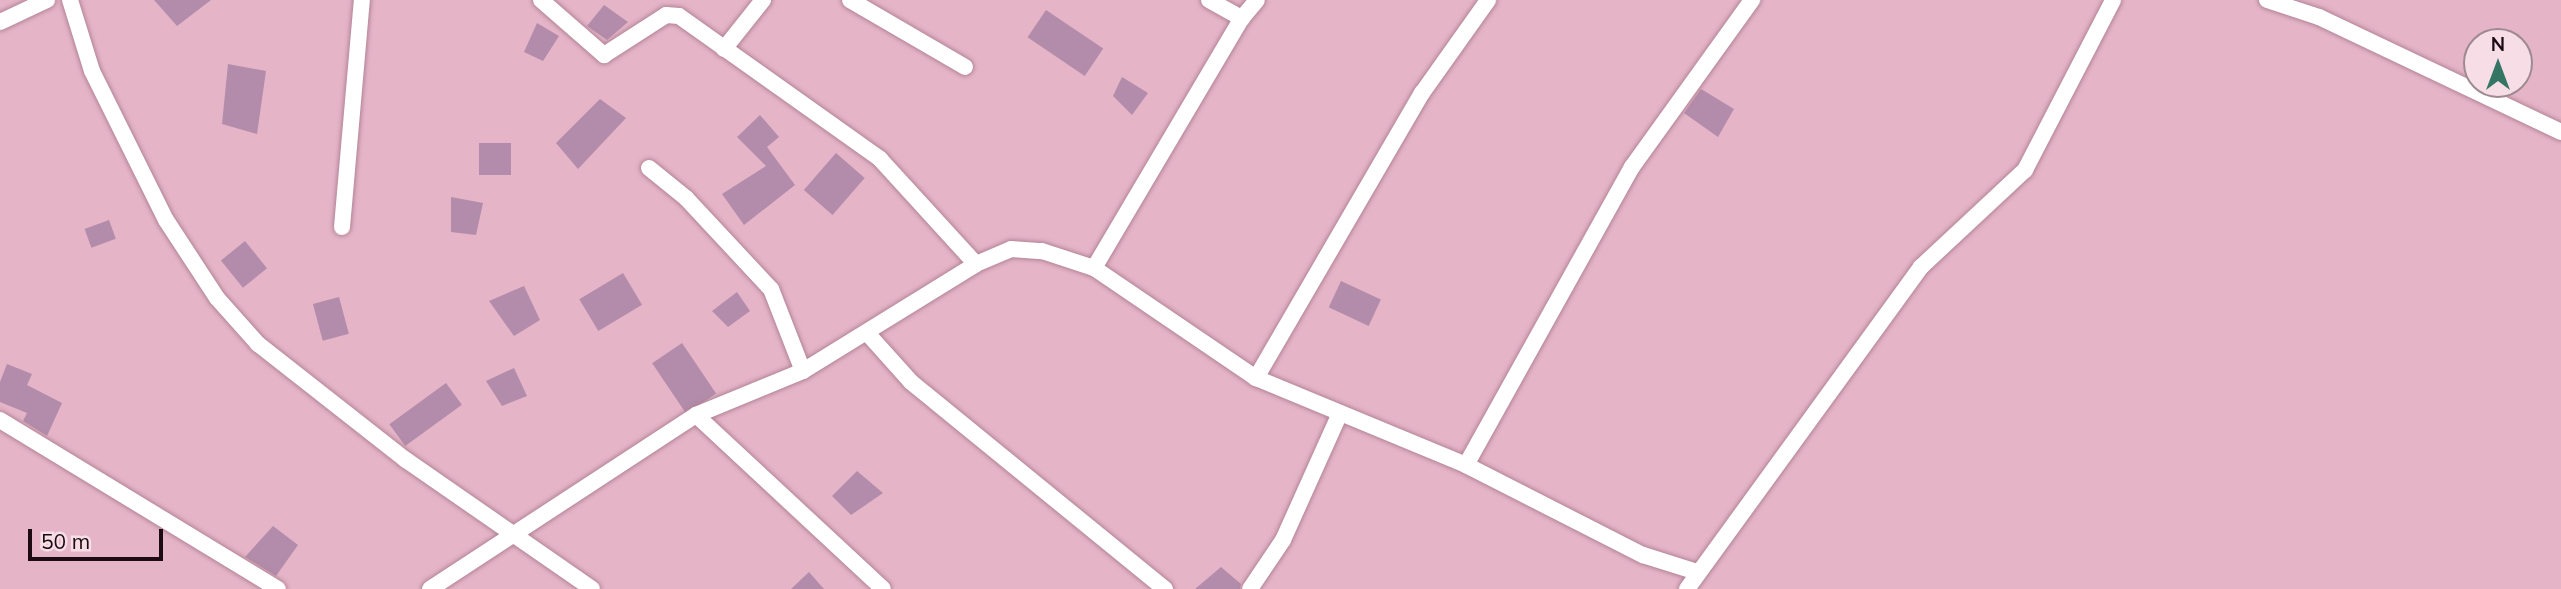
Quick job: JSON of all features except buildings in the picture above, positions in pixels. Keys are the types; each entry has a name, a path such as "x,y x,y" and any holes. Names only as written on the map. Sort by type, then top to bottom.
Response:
{"street":[{"path":"0,22 47,0"},
{"path":"70,0 92,71 166,220 218,298 258,344 316,394 592,589"},
{"path":"342,227 362,0"},
{"path":"541,0 604,55 627,37 673,15 880,159 975,264"},
{"path":"724,49 763,0"},
{"path":"850,0 965,67"},
{"path":"1209,0 1242,18"},
{"path":"1094,268 1242,18 1257,0"},
{"path":"1256,378 1422,93 1488,0"},
{"path":"1466,465 1632,167 1752,0"},
{"path":"1687,589 1696,572 1920,267 2025,170 2113,0"},
{"path":"2267,0 2319,17 2561,132"},
{"path":"649,168 686,198 771,289 803,371"},
{"path":"430,589 515,536 696,415 803,371 868,334 975,264 1010,249 1042,251 1094,268 1256,378 1466,465 1643,555 1696,572"},
{"path":"868,334 911,382 1165,589"},
{"path":"1250,589 1283,540 1340,412"},
{"path":"696,415 883,589"},
{"path":"0,420 278,589"}]}
